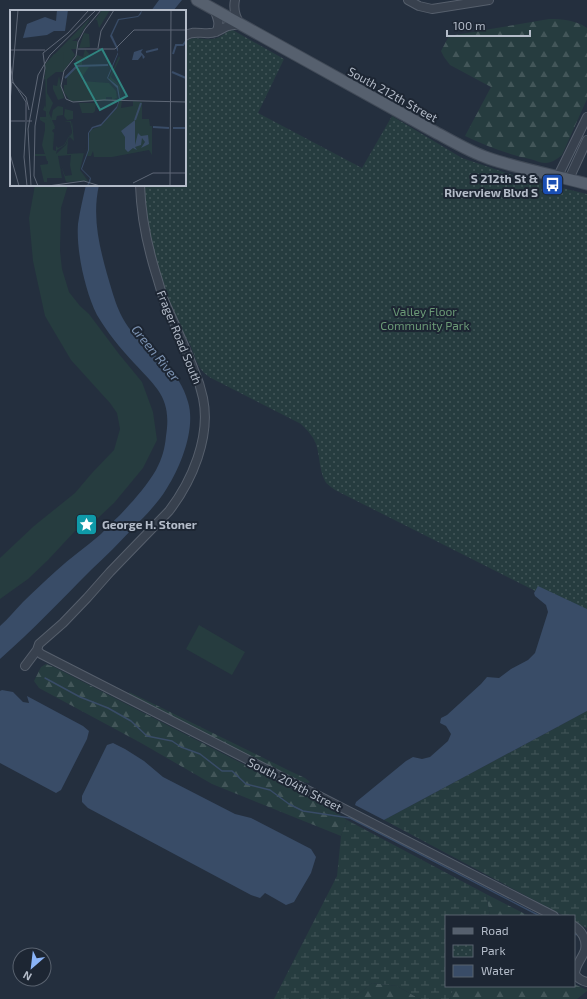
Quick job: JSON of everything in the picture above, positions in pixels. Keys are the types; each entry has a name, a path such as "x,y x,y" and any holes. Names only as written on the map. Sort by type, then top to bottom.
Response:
{"main road":[{"name":"South 212th Street","path":"198,1 435,132 486,158 587,184"}],"street":[{"path":"408,0 419,6 432,9 489,0"},
{"path":"216,32 219,27 219,22 214,9 224,10 235,2"},
{"path":"186,36 192,33 210,34 227,27 240,24 235,15 235,2"},
{"path":"558,176 587,117"},
{"path":"569,179 587,140"},
{"name":"Frager Road South","path":"25,666 37,650 39,644 73,613 169,511 182,493 196,463 202,443 205,407 204,399 186,348 164,299 150,252 140,203 140,186"},
{"name":"South 204th Street","path":"37,650 40,654 552,915"},
{"path":"575,927 582,933 585,942 585,950 576,967 575,974 578,978 587,982"}],"green space":[{"path":"549,19 574,22 587,28 587,99 562,155 552,162 541,163 505,152 465,136 491,87 450,65 441,51 449,36"},
{"name":"Valley Floor Community Park","path":"231,29 284,59 258,113 362,168 392,116 462,158 521,178 587,194 587,617 335,490 325,481 316,444 312,436 301,424 211,378 199,366 190,343 181,333 153,260 142,186 186,186 186,44 189,39 214,39 222,36"},
{"path":"35,186 68,186 61,208 60,251 62,269 69,292 80,306 89,314 142,382 153,412 157,440 143,468 114,503 83,532 75,531 28,579 0,599 0,558 34,526 75,493 114,450 120,429 117,413 110,403 71,360 45,316 33,261 29,218"},
{"path":"199,625 245,652 232,675 186,649"},
{"path":"46,664 333,810 347,820 341,836 212,784 141,743 39,688 34,681 41,667"},
{"path":"129,692 305,778 310,782 299,781 226,745 130,695"},
{"path":"587,711 587,928 575,922 575,915 562,915 384,820"},
{"path":"347,820 486,894 490,915 445,915 445,987 454,987 450,999 420,999 397,986 372,983 353,999 274,999 337,876 341,836"},
{"path":"486,894 528,915 490,915"},
{"path":"372,983 397,986 420,999 353,999"},
{"path":"575,984 587,990 577,999 450,999 454,987 575,987"}],"water":[{"path":"159,0 182,0 174,10 152,10"},
{"path":"86,186 99,186 96,208 97,230 104,263 117,306 124,320 134,334 166,365 179,381 188,402 190,412 189,435 177,469 167,488 156,504 113,549 0,659 0,626 61,566 101,534 120,515 144,488 156,470 162,458 165,445 167,412 161,395 156,387 109,334 97,315 93,305 85,283 78,246 79,219"},
{"path":"538,586 587,609 587,711 384,820 355,805 356,802 406,761 413,757 422,759 430,757 448,741 451,734 446,726 440,723 441,718 447,715 487,677 499,678 511,669 528,660 535,653 548,612 546,605 535,596 534,593"},
{"path":"0,691 13,692 23,702 29,703 27,696 83,726 89,731 87,739 61,790 56,793 0,763"},
{"path":"113,743 144,761 163,777 235,814 251,818 311,849 316,857 311,873 294,902 286,905 265,893 260,898 251,895 88,808 82,802 82,796 107,745"}],"waterway":[{"path":"45,678 80,697 108,708 131,721 147,736 172,741 181,747 200,754 222,771 232,771 246,784 270,790 289,804 303,811 350,818 538,915"}],"place":[{"name":"S 212th St & Riverview Blvd S","path":"553,185"},
{"name":"George H. Stoner","path":"86,524"}],"water label":[{"name":"Green River","path":"156,353"}]}
